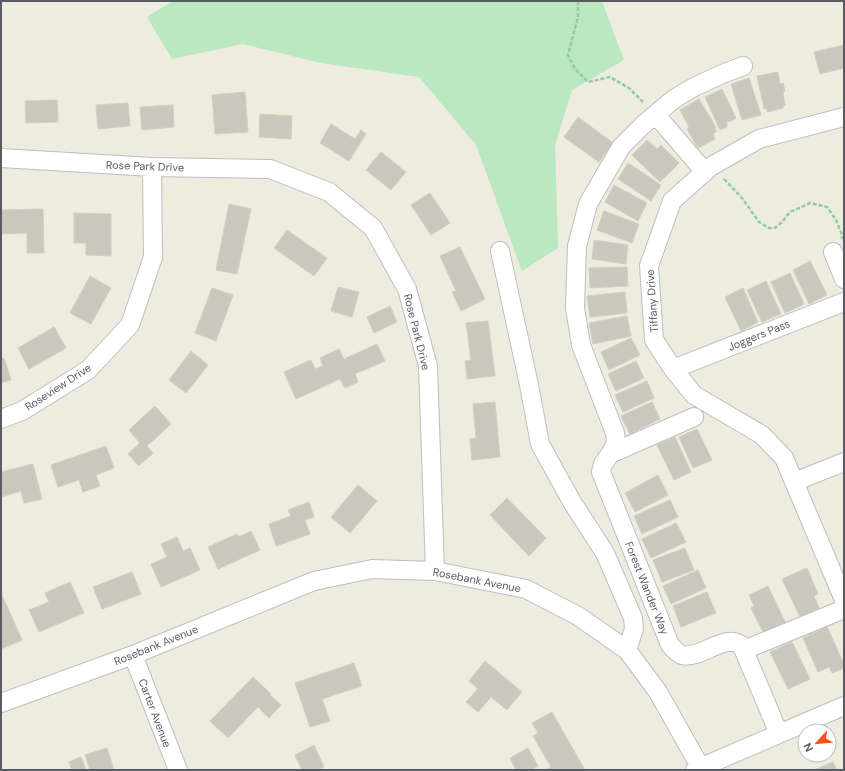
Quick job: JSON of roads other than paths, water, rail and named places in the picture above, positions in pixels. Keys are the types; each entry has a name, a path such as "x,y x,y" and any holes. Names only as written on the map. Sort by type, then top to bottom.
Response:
{"street":[{"path":"610,454 616,443 615,433 581,345 574,308 577,246 588,204 622,147 656,115 674,99 694,87 743,66"},
{"path":"656,115 705,172"},
{"name":"Tiffany Drive","path":"844,117 759,139 710,167 672,201 649,266 654,340 673,369 694,394 762,435 784,458 844,600"},
{"name":"Rose Park Drive","path":"1,158 152,167 270,169 329,192 373,228 407,289 428,366 435,571"},
{"name":"Roseview Drive","path":"1,419 22,411 88,370 130,325 153,258 152,167"},
{"path":"835,246 844,279"},
{"path":"500,251 529,385 540,444 572,502 605,553 633,618 634,629 627,650"},
{"name":"Joggers Pass","path":"673,369 844,302"},
{"path":"610,454 694,417"},
{"name":"Forest Wander Way","path":"610,454 603,464 601,472 670,645 682,655 690,655 730,641 738,642 744,650"},
{"path":"794,482 844,462"},
{"name":"Rosebank Avenue","path":"1,703 133,655 314,581 372,570 435,571 526,589 578,616 627,650 658,692 699,769"},
{"path":"779,734 744,650 844,609"},
{"name":"Carter Avenue","path":"133,655 178,770"},
{"path":"699,769 844,706"}]}
